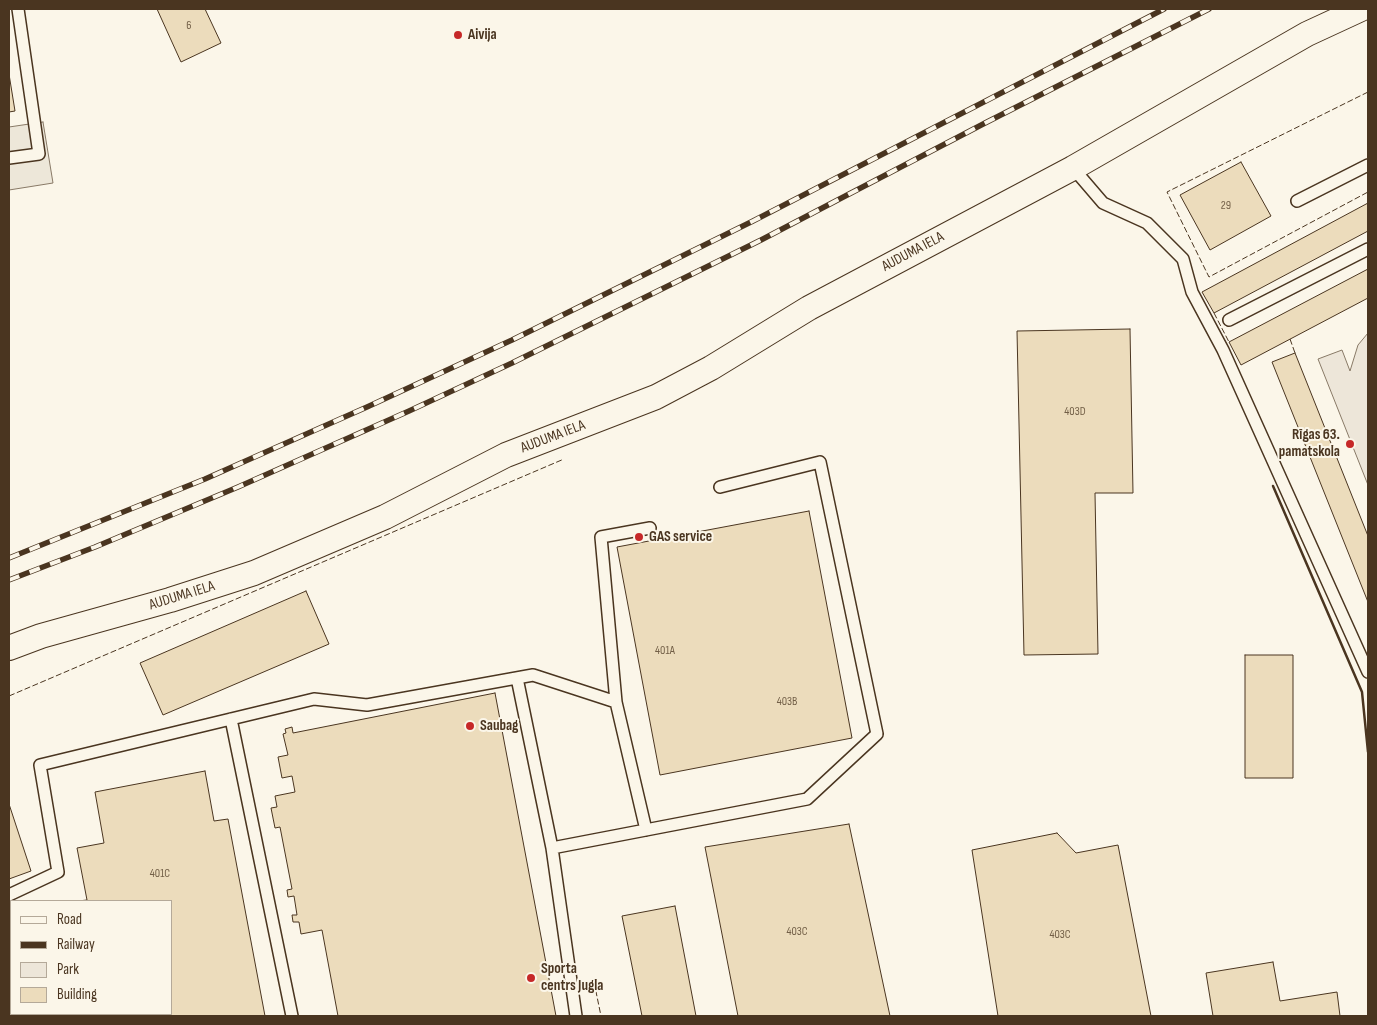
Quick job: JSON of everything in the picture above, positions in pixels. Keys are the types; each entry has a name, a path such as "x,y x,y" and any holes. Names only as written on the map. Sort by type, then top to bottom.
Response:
{"street":[{"name":"AUDUMA IELA","path":"9,648 40,636 170,600 254,573 384,516 506,455 656,397 711,368 809,308 1073,168 1307,34 1361,9"}],"lane":[{"path":"9,158 39,154 18,9"},
{"path":"1297,201 1368,165"},
{"path":"1073,168 1103,203 1147,224 1183,259 1192,292 1224,350 1368,672"},
{"path":"1230,320 1368,248"},
{"path":"552,848 808,799 878,734 820,462 720,487"},
{"path":"646,830 616,702 601,538 650,528"},
{"path":"9,895 58,872 40,765 314,699 367,705 533,675 616,702"},
{"path":"517,678 552,848 576,1016"},
{"path":"231,719 292,1016"}],"green space":[{"path":"1368,333 1368,485 1318,359 1342,350 1350,371 1358,345"}],"shaded area":[{"path":"43,122 53,183 9,190 9,127"}],"building":[{"path":"157,9 205,9 221,43 181,62"},
{"path":"9,74 15,111 9,112"},
{"path":"1241,162 1271,216 1210,250 1180,195"},
{"path":"1368,203 1368,231 1214,313 1202,292"},
{"path":"1368,269 1368,298 1241,365 1229,342"},
{"path":"1130,329 1133,493 1095,493 1098,654 1024,655 1017,331"},
{"path":"1295,353 1368,536 1368,602 1272,362"},
{"path":"809,511 852,738 660,775 617,547"},
{"path":"306,591 329,644 163,715 140,663"},
{"path":"1245,655 1293,655 1293,778 1245,778"},
{"path":"495,693 556,1016 338,1016 322,930 301,934 299,922 293,922 292,915 297,915 294,896 288,897 287,890 292,889 280,827 275,828 271,808 277,807 275,796 295,792 292,776 282,778 278,757 288,755 283,734 286,733 285,729 292,727 293,733"},
{"path":"205,771 214,821 228,819 265,1016 44,1016 172,1015 172,900 87,900 77,848 104,843 95,792"},
{"path":"9,804 31,871 9,879"},
{"path":"849,824 890,1016 738,1016 705,847"},
{"path":"1057,833 1076,853 1118,845 1151,1016 998,1016 972,850"},
{"path":"675,906 696,1016 642,1016 622,916"},
{"path":"1273,962 1280,1001 1337,992 1340,1016 1213,1016 1206,973"}],"railway":[{"path":"9,558 205,479 512,340 753,221 1164,9"},
{"path":"9,580 95,547 238,487 512,363 761,240 1209,9"}],"fence":[{"path":"1368,92 1167,192 1209,277 1368,192"},
{"path":"1214,313 1229,342"},
{"path":"1290,339 1295,353"},
{"path":"9,696 564,459"},
{"path":"594,982 601,1016"}],"wall":[{"path":"1273,486 1362,692 1368,752"}],"place":[{"name":"Aivija","path":"458,35"},
{"name":"Rīgas 63. pamatskola","path":"1350,444"},
{"name":"GAS service","path":"639,537"},
{"name":"Saubag","path":"470,726"},
{"name":"Sporta centrs Jugla","path":"531,978"}]}
